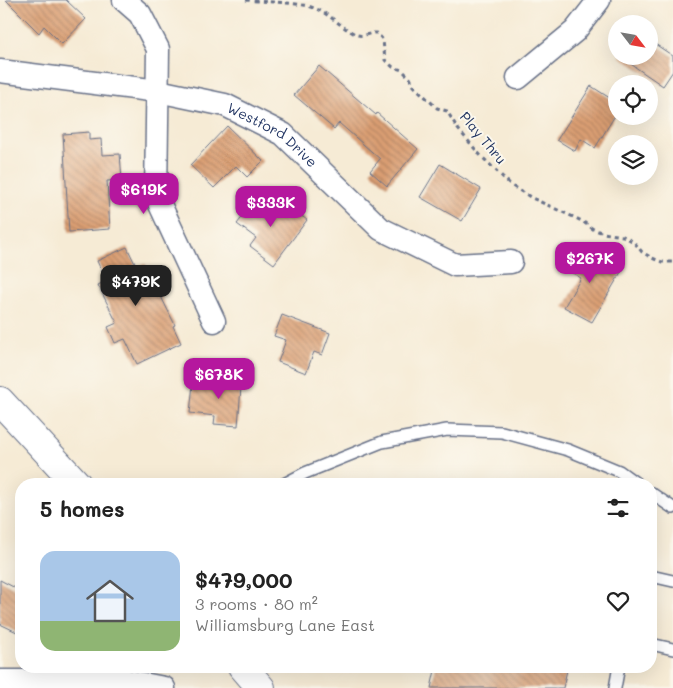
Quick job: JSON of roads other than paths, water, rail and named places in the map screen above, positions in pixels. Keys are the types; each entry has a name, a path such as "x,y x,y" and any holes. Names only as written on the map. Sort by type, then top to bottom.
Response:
{"main road":[{"path":"0,401 71,478"},
{"path":"248,673 262,688"}],"street":[{"path":"124,0 140,14 158,49 156,196 214,321"},
{"path":"518,78 575,31 599,0"},
{"name":"Westford Drive","path":"0,71 158,91 225,105 283,134 381,228 455,265 511,262"},
{"path":"0,681 61,684 107,677 164,688"}],"lane":[{"path":"295,478 382,442 447,430 502,432 568,450 619,471 629,478"},
{"path":"657,497 673,508"},
{"path":"657,577 673,581"},
{"path":"657,645 673,649"},
{"path":"615,688 618,673"}]}
